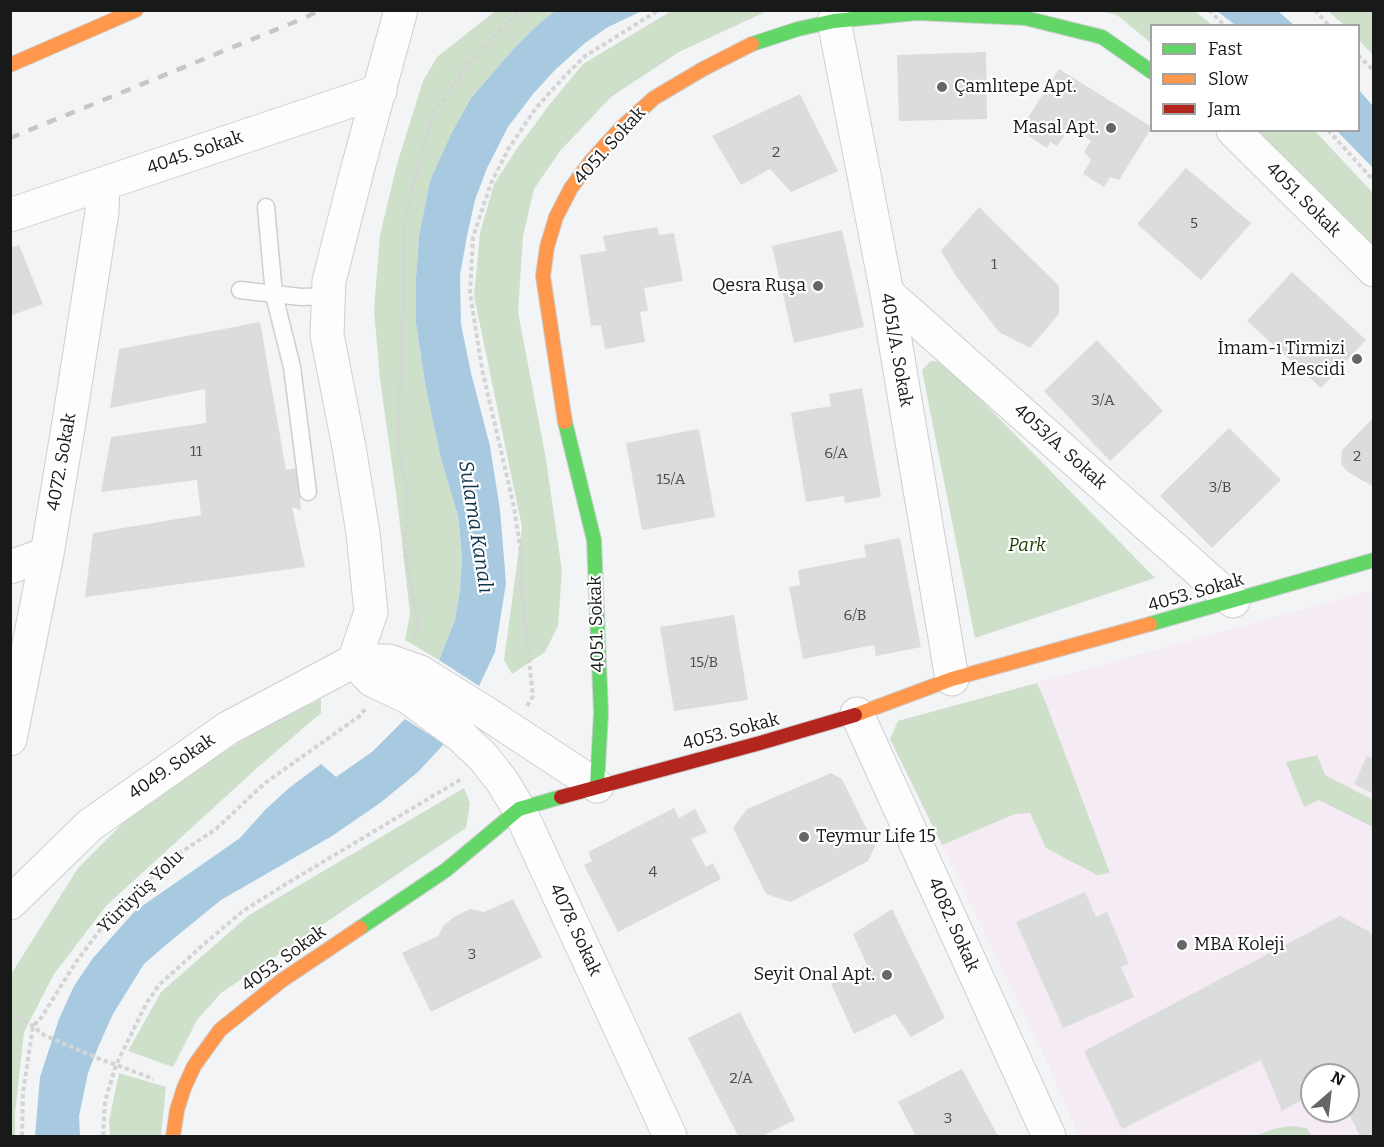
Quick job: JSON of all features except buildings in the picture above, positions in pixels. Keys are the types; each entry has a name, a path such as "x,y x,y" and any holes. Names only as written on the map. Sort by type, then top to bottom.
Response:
{"street":[{"name":"4051. Sokak","path":"597,786 601,713 594,540 566,427 543,276 547,247 556,217 571,188 591,161 621,128 654,98 704,69 747,46 798,29 834,21 917,13 1025,18 1102,37 1150,71"},
{"path":"10,65 65,43 112,14"},
{"path":"399,20 329,281 327,335 350,447 363,533 371,612 354,661 489,715 597,786"},
{"name":"4051/A. Sokak","path":"834,21 887,293 952,680"},
{"name":"4045. Sokak","path":"10,215 380,91"},
{"name":"4051. Sokak","path":"1235,132 1374,270"},
{"name":"4072. Sokak","path":"10,739 47,554 102,212 103,184"},
{"name":"4053/A. Sokak","path":"887,293 1233,601"},
{"path":"10,567 47,554"},
{"name":"4053. Sokak","path":"173,1137 177,1110 184,1088 194,1066 220,1030 281,981 446,870 519,808 760,744 857,714 952,680 1374,560"},
{"name":"4049. Sokak","path":"10,903 90,825 228,728 354,661"},
{"name":"4078. Sokak","path":"400,679 472,746 502,781 519,808 670,1137"},
{"name":"4082. Sokak","path":"857,714 1049,1137"}],"lane":[{"path":"266,207 274,295 292,367 309,492"},
{"path":"240,290 300,297 328,296"}],"path":[{"name":"Yürüyüş Yolu","path":"22,1137 23,1093 33,1026 41,1018 94,938 135,892 177,855 216,829 265,783 361,715 400,679 419,630 405,553 407,488 398,446 404,308 403,230 432,117 464,70 521,10"},
{"path":"1209,10 1223,24"},
{"path":"1315,10 1327,24"},
{"path":"1360,56 1374,71"},
{"path":"1330,132 1374,181"},
{"path":"103,1137 105,1101 116,1065 146,1004 159,985 243,911 461,781 472,746"},
{"path":"10,1014 33,1026 44,1035 100,1059 184,1088"}],"shaded area":[{"name":"MBA Koleji","path":"1373,590 1373,1136 1079,1136 1039,1044 890,739 898,721"}],"green space":[{"path":"673,10 767,11 679,52 611,97 560,151 534,189 523,236 518,312 546,459 562,571 558,626 545,652 512,674 504,660 522,527 474,296 480,233 494,184 550,104 583,64"},
{"path":"555,11 516,46 471,98 451,134 430,182 419,236 416,324 425,384 441,459 458,516 462,556 455,620 439,660 405,640 410,614 380,379 374,310 380,235 397,164 423,81 437,57 494,12"},
{"path":"1101,11 1195,11 1211,24 1150,24 1150,42 1117,15"},
{"path":"1328,11 1373,11 1373,55 1360,41 1360,24 1343,24"},
{"path":"1251,132 1316,132 1373,193 1373,250"},
{"name":"Park","path":"931,361 944,362 1155,578 975,638 922,370"},
{"path":"1037,683 1110,873 1097,875 1046,848 1030,813 1015,814 942,845 890,739 898,721"},
{"path":"321,699 321,713 257,768 106,906 54,974 24,1032 15,1113 15,1136 10,1136 10,976 78,868 123,823 203,765 262,728"},
{"path":"1317,755 1325,775 1373,800 1373,827 1319,800 1304,807 1286,762"},
{"path":"464,788 470,803 466,828 221,993 197,1020 173,1067 128,1051 161,992 249,915"},
{"path":"119,1073 166,1087 161,1136 110,1136 109,1121"},
{"path":"1292,1126 1307,1128 1311,1136 1255,1136 1277,1128"}],"water":[{"name":"Sulama Kanalı","path":"555,11 642,11 608,27 585,43 533,94 508,127 487,168 475,200 460,275 461,324 490,446 500,510 506,583 495,652 479,686 439,660 455,620 462,556 458,516 441,459 425,384 416,324 419,236 430,181 451,134 471,98 516,46"},
{"path":"1217,11 1278,11 1293,24 1234,24"},
{"path":"1360,91 1373,106 1373,168 1338,132 1360,132"},
{"path":"405,719 444,744 418,772 380,803 332,836 221,900 144,964 113,1014 88,1073 79,1116 80,1136 35,1136 40,1077 59,1019 74,986 93,958 135,911 240,838 289,788 321,764 336,777 372,752"}],"railway":[{"path":"10,138 320,10"}],"traffic: fast":[{"path":"752,44 798,29 834,21 917,13 1025,18 1102,37 1150,71"},
{"path":"565,422 594,540 601,713 597,786"},
{"path":"1150,624 1374,560"},
{"path":"360,928 446,870 519,809 561,797"}],"traffic: slow":[{"path":"10,65 136,10"},
{"path":"565,422 543,276 547,247 556,217 571,188 591,161 621,128 654,98 752,44"},
{"path":"855,715 952,679 1150,624"},
{"path":"173,1136 177,1110 184,1088 194,1066 220,1030 281,981 360,928"}],"traffic: jam":[{"path":"561,797 855,715"}],"place":[{"name":"Çamlıtepe Apt.","path":"942,87"},
{"name":"Masal Apt.","path":"1111,128"},
{"name":"Qesra Ruşa","path":"818,286"},
{"name":"İmam-ı Tirmizi Mescidi","path":"1357,359"},
{"name":"Teymur Life 15","path":"804,837"},
{"name":"MBA Koleji","path":"1182,945"},
{"name":"Seyit Onal Apt.","path":"887,975"}]}
